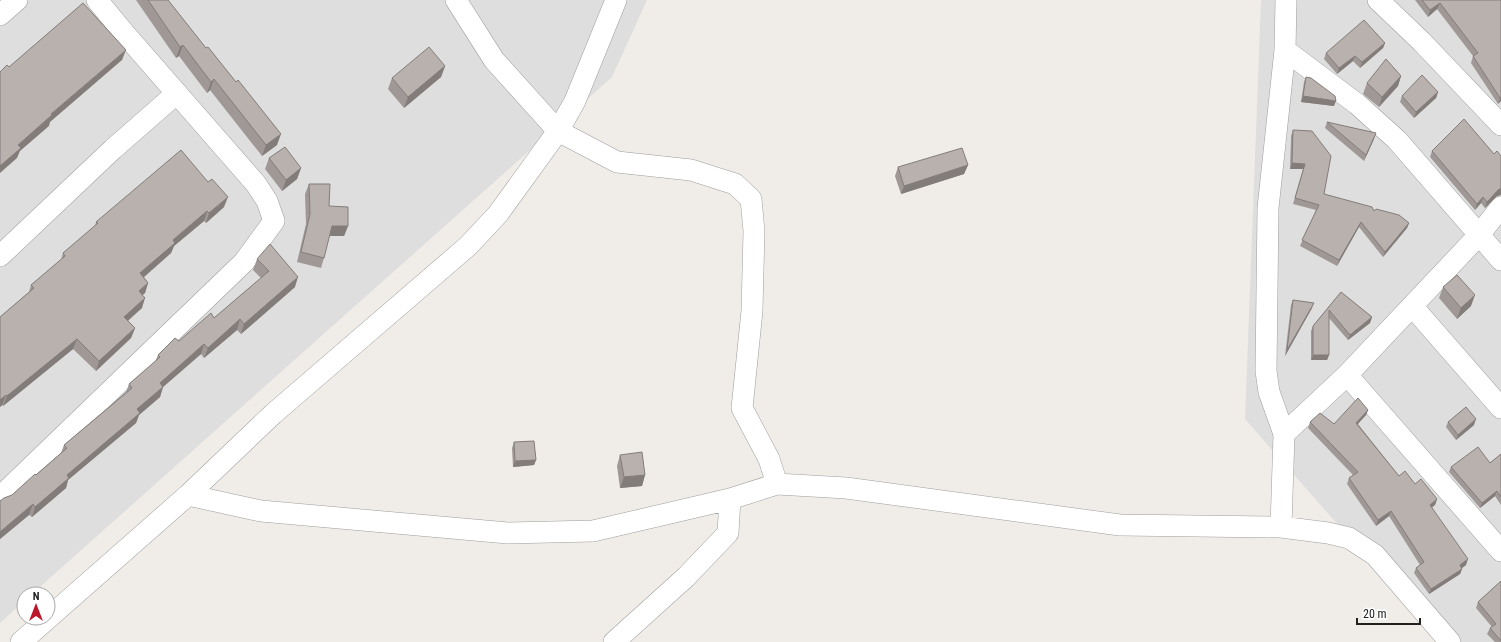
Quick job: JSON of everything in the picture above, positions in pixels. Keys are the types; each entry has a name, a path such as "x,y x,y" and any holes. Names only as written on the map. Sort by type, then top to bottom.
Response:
{"street":[{"path":"0,15 17,0"},
{"path":"0,497 244,262 274,221 267,201 256,184 97,0"},
{"path":"456,0 494,60 558,131 617,162 692,170 735,184 751,199 754,231 752,311 742,408 769,459 776,484"},
{"path":"22,642 188,495 273,414 468,246 498,214 558,131 575,101 616,0"},
{"path":"1281,528 1284,434 1269,392 1266,371 1268,208 1285,50 1286,0"},
{"path":"1378,0 1421,41 1501,125"},
{"path":"1285,50 1357,104 1397,140 1501,260"},
{"path":"0,256 113,149 177,93"},
{"path":"1284,434 1347,375 1480,235 1501,207"},
{"path":"1412,306 1501,408"},
{"path":"1347,375 1501,551"},
{"path":"188,495 261,511 508,533 593,531 730,499 776,484 846,488 1120,525 1281,528 1328,533 1349,538 1375,555 1450,642"},
{"path":"614,642 686,577 728,533 730,499"}],"shaded area":[{"path":"0,0 647,0 612,77 41,586 16,586 16,608 0,623"},
{"path":"1261,0 1501,0 1501,642 1441,642 1245,419"}],"building":[{"path":"148,0 168,0 206,48 208,47 236,82 238,80 281,134 266,145 214,79 211,82 183,45 180,47"},
{"path":"1422,0 1501,0 1500,98 1473,56 1478,53 1440,3 1430,10"},
{"path":"83,3 126,50 51,114 52,115 18,145 21,148 0,166 0,72 7,65 9,67"},
{"path":"1364,20 1385,43 1362,62 1355,56 1339,68 1326,53"},
{"path":"429,47 445,66 408,97 392,78"},
{"path":"1386,59 1401,76 1382,97 1367,83"},
{"path":"1422,75 1438,92 1416,112 1402,96"},
{"path":"1306,77 1311,78 1335,96 1336,101 1303,96"},
{"path":"1464,119 1494,154 1497,151 1501,156 1501,189 1499,189 1487,202 1483,197 1477,204 1432,151"},
{"path":"1327,122 1376,133 1366,155"},
{"path":"1293,130 1312,131 1331,156 1324,194 1372,207 1374,211 1376,209 1399,215 1409,223 1385,252 1361,222 1339,260 1302,240 1319,205 1295,198 1305,164 1292,163"},
{"path":"285,147 301,168 286,180 269,158"},
{"path":"962,148 968,165 904,186 898,167"},
{"path":"181,150 208,182 212,179 228,197 209,213 207,211 173,240 175,243 140,273 148,283 139,291 145,298 124,317 135,328 99,361 77,339 7,396 6,395 0,400 0,317 34,288 31,285 65,256 63,253 98,223 96,222"},
{"path":"309,184 330,184 329,206 348,207 348,226 332,226 324,258 301,252 310,214"},
{"path":"270,244 298,277 244,324 240,319 208,348 204,344 160,383 163,387 137,409 140,413 67,475 69,478 35,507 33,504 0,532 0,501 12,495 35,474 36,475 67,448 64,445 132,388 129,384 160,357 158,355 175,338 179,341 211,313 214,318 269,271 257,259"},
{"path":"1457,275 1475,295 1461,308 1443,287"},
{"path":"1341,292 1372,317 1350,335 1329,310 1329,355 1313,355 1313,326"},
{"path":"1293,300 1314,303 1287,350"},
{"path":"1358,398 1368,410 1356,423 1399,476 1405,471 1415,484 1421,479 1437,499 1430,505 1468,559 1460,565 1462,569 1431,589 1416,568 1424,562 1391,511 1378,520 1349,478 1358,472 1310,422 1320,413 1334,424"},
{"path":"1466,407 1476,419 1458,435 1448,422"},
{"path":"534,441 536,460 515,461 514,442"},
{"path":"1478,447 1490,463 1501,454 1501,497 1497,491 1482,503 1451,467"},
{"path":"642,452 645,475 624,477 620,455"},
{"path":"1501,581 1501,641 1490,628 1496,624 1478,602"}]}
